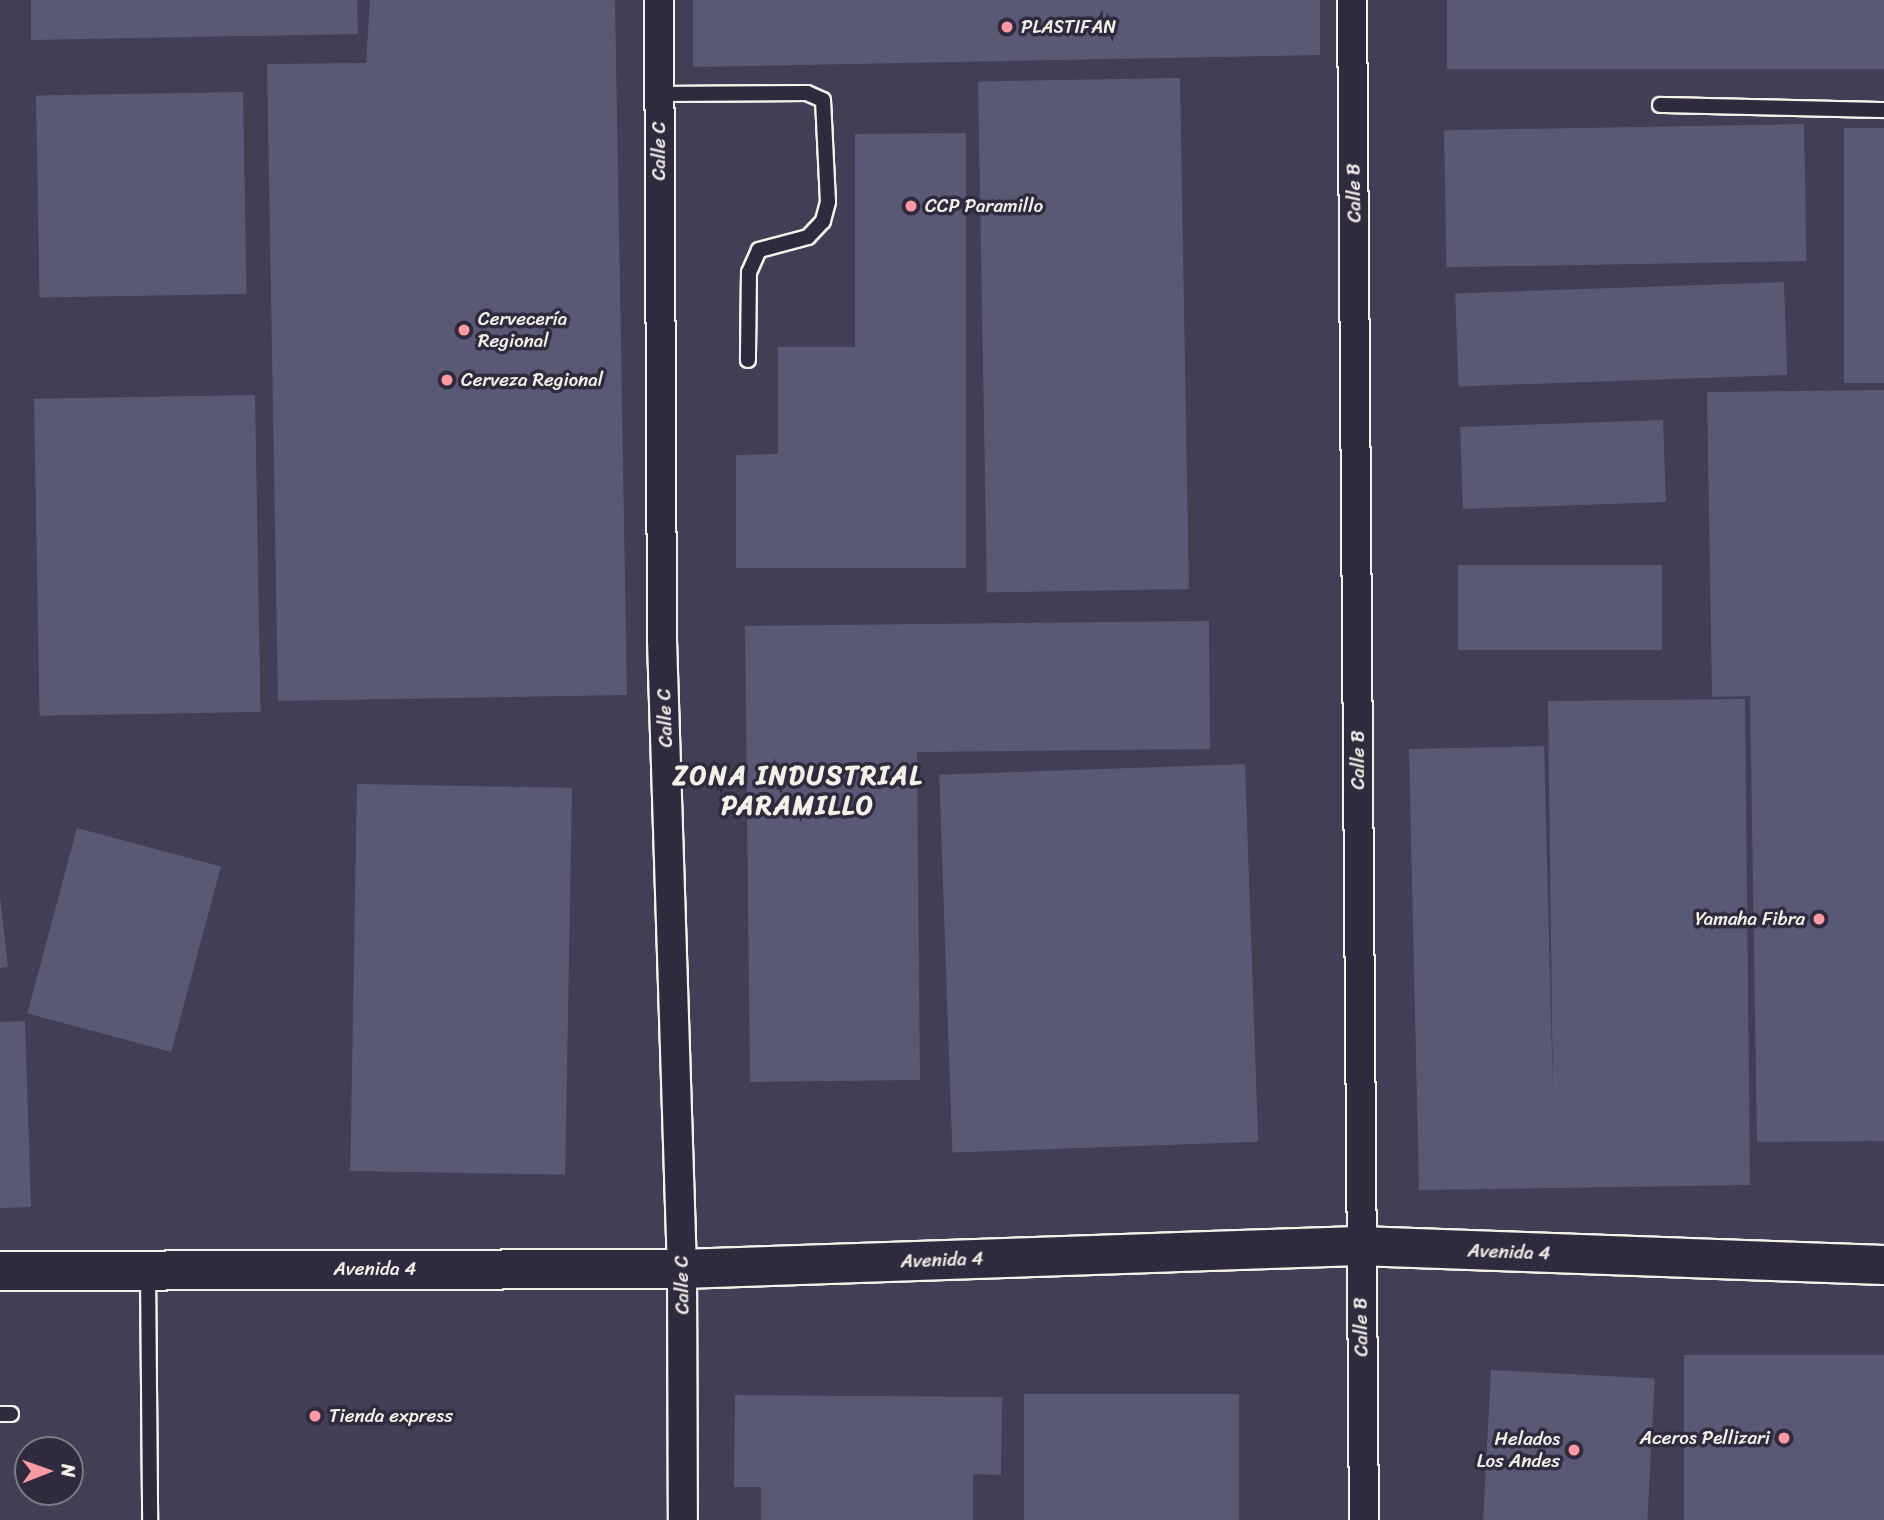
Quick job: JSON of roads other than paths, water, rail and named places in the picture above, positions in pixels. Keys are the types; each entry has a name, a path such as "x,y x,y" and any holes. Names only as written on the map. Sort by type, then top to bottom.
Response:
{"main road":[{"name":"Avenida 4","path":"0,1271 682,1269 1359,1247 1884,1265"}],"street":[{"name":"Calle C","path":"659,0 662,639 682,1269 682,1520"},
{"name":"Calle B","path":"1352,0 1359,1247 1364,1520"}],"lane":[{"path":"659,93 807,93 823,100 828,202 823,221 808,237 759,250 749,272 748,360"},
{"path":"1660,106 1884,110"},
{"path":"148,1270 150,1520"}],"place":[{"name":"PLASTIFAN","path":"1007,27"},
{"name":"CCP Paramillo","path":"911,206"},
{"name":"Cervecería Regional","path":"464,330"},
{"name":"Cerveza Regional","path":"447,380"},
{"name":"Yamaha Fibra","path":"1819,919"},
{"name":"Tienda express","path":"315,1416"},
{"name":"Aceros Pellizari","path":"1784,1438"},
{"name":"Helados Los Andes","path":"1574,1450"}],"district":[{"name":"ZONA INDUSTRIAL PARAMILLO","path":"798,791"}]}
